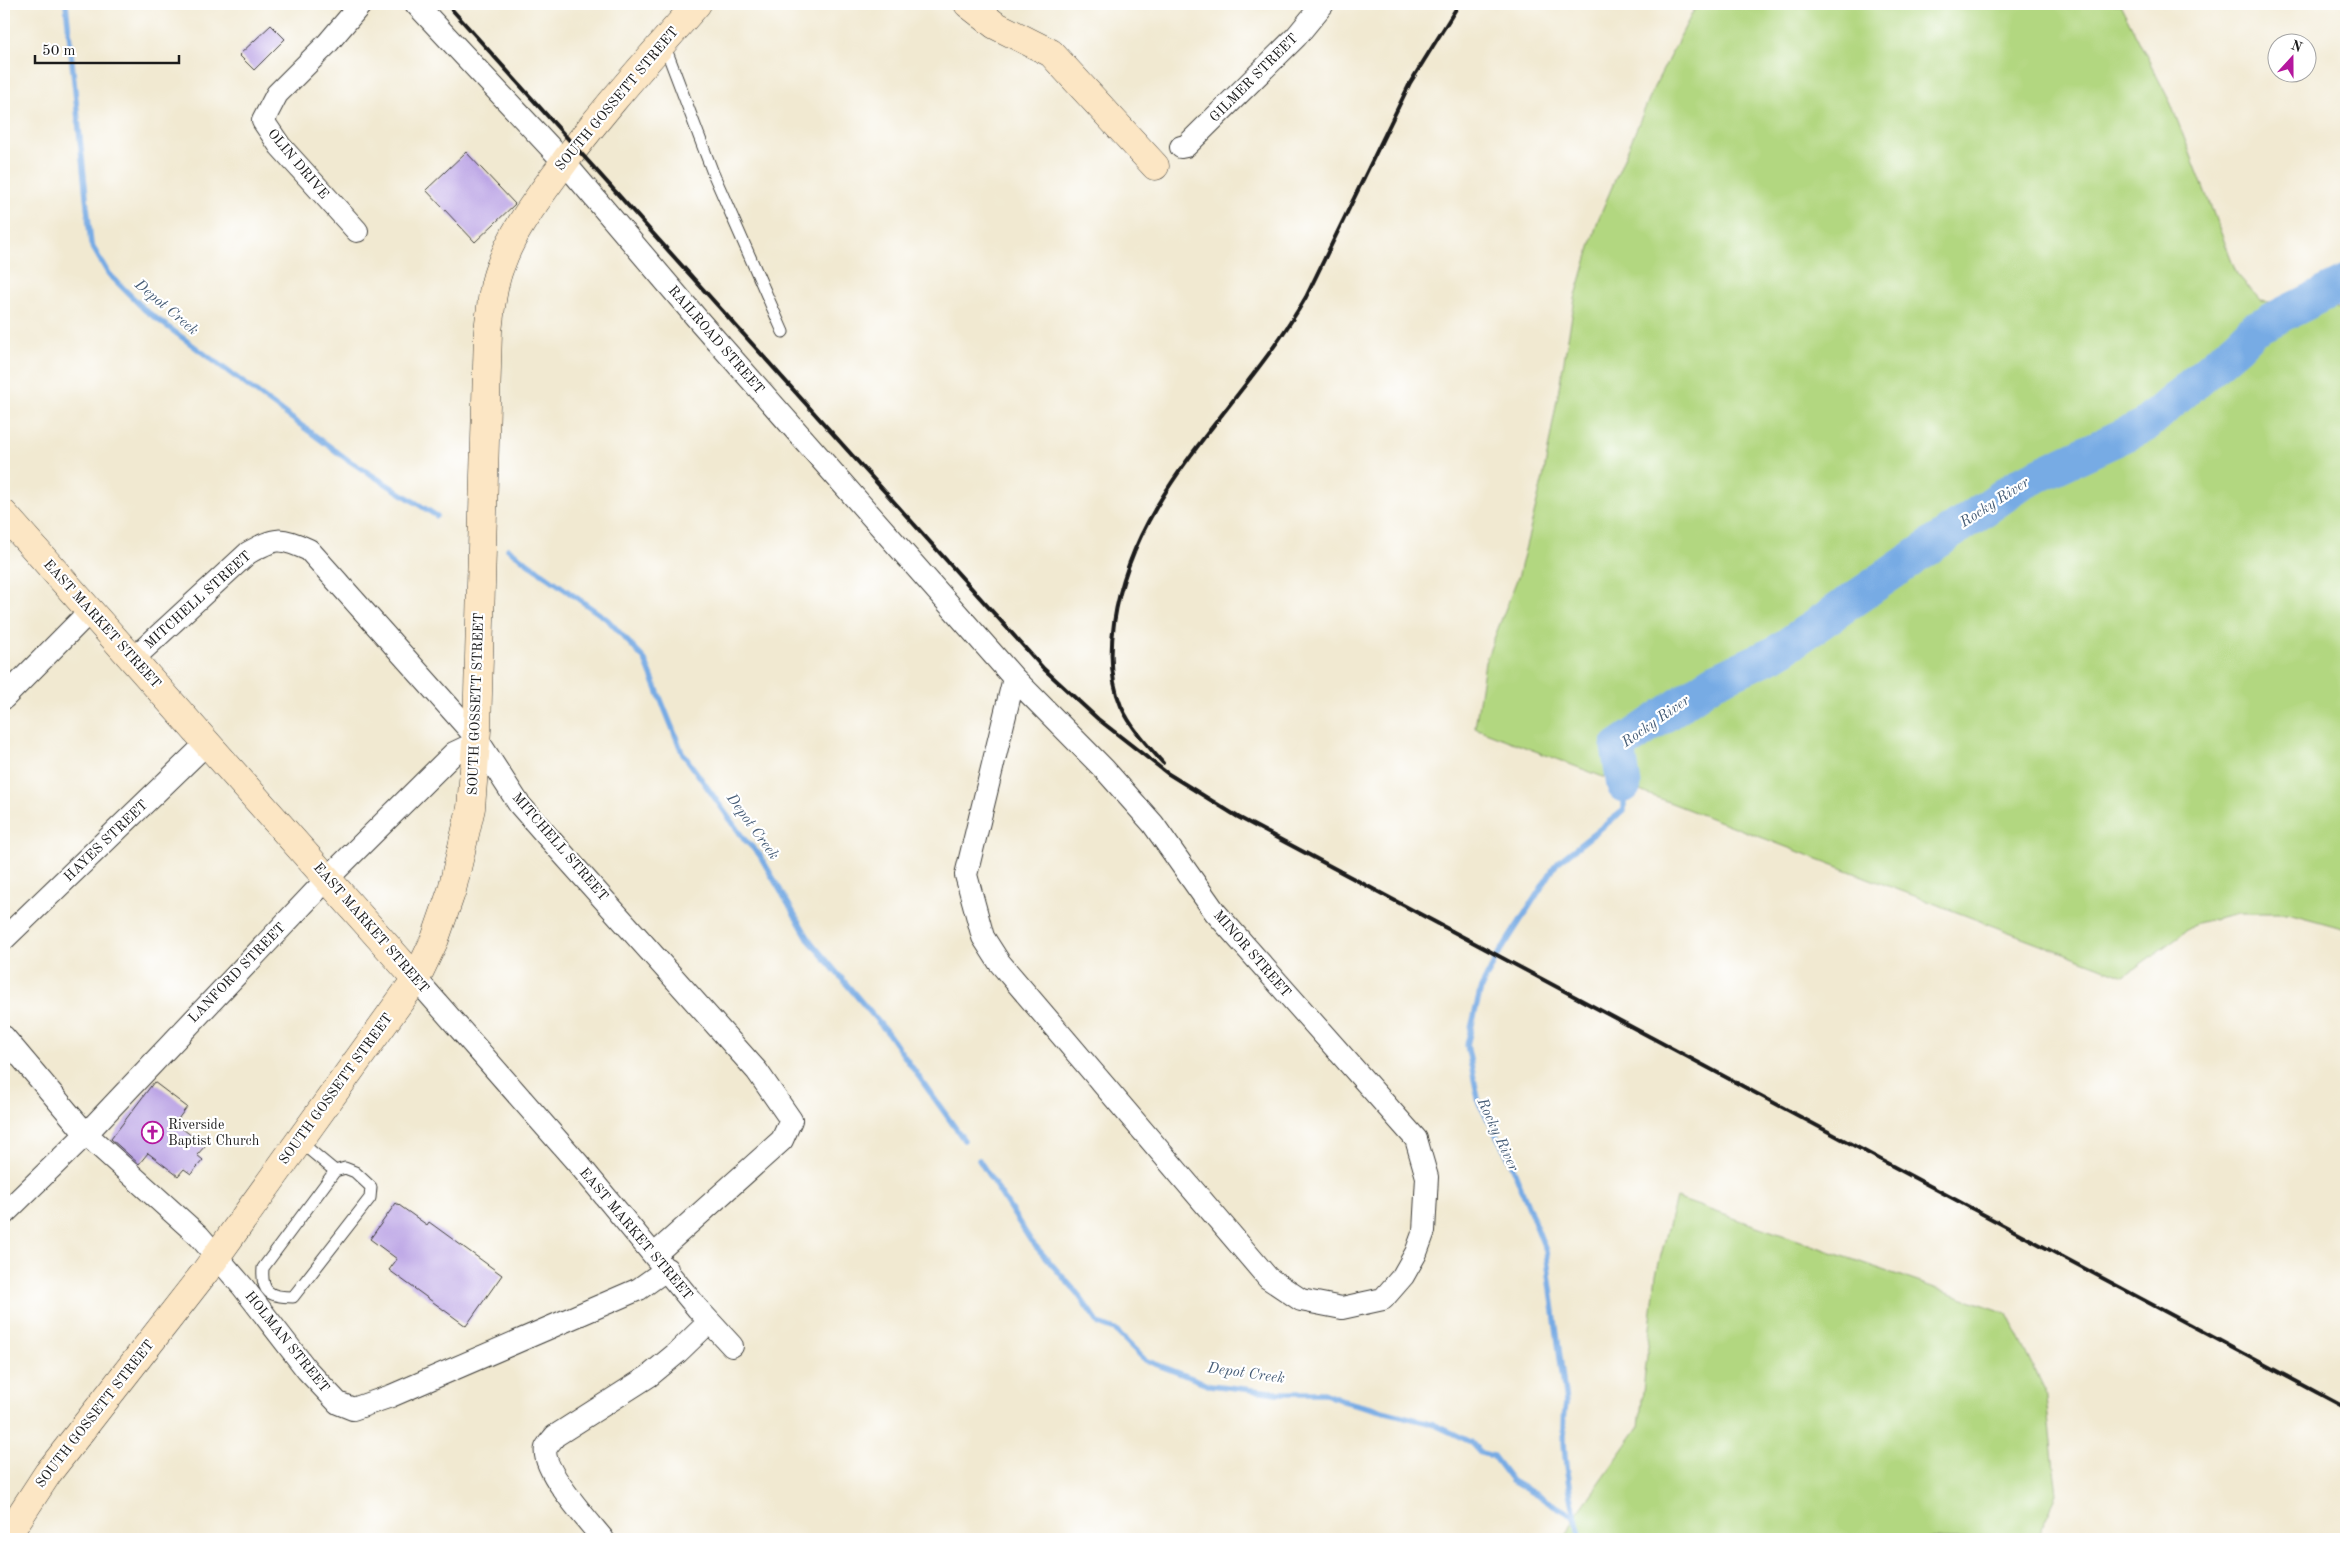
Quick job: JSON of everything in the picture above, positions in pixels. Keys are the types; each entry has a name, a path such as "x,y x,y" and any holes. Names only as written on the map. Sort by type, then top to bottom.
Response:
{"main road":[{"name":"SOUTH GOSSETT STREET","path":"4,1539 48,1473 216,1256 416,979 435,940 452,890 472,808 476,740 485,427 492,301 499,269 510,243 530,209 564,162 605,109 697,4"},
{"path":"968,4 994,25 1051,53 1155,166"},
{"name":"EAST MARKET STREET","path":"4,514 416,979"},
{"path":"4,1520 48,1473"}],"street":[{"name":"OLIN DRIVE","path":"357,231 280,146 263,121 267,109 277,94 327,44 361,4"},
{"name":"RAILROAD STREET","path":"416,4 564,162 700,322 1014,678"},
{"name":"GILMER STREET","path":"1181,147 1186,146 1296,38 1323,4"},
{"name":"MITCHELL STREET","path":"133,659 248,553 267,543 284,539 309,550 475,736 519,804 757,1071 791,1120 782,1140 661,1262"},
{"path":"4,698 90,611"},
{"name":"MINOR STREET","path":"1014,678 1105,770 1153,824 1215,912 1270,977 1416,1139 1427,1177 1424,1231 1416,1253 1403,1276 1383,1299 1342,1308 1301,1300 1268,1278 999,962 983,937 966,875 1014,678"},
{"name":"LANFORD STREET","path":"4,1214 86,1134 328,878 454,753 476,740"},
{"name":"HAYES STREET","path":"4,939 208,742"},
{"name":"EAST MARKET STREET","path":"416,979 581,1168 709,1322 732,1346"},
{"name":"HOLMAN STREET","path":"4,1037 86,1134 199,1236 243,1287 307,1370 338,1403 353,1409 391,1396 639,1289 661,1262"},
{"path":"603,1539 559,1483 546,1458 546,1448 555,1436 649,1376 678,1352 709,1322"}],"lane":[{"path":"664,42 713,172 784,332"},
{"path":"299,1141 335,1172"},
{"path":"243,1287 263,1268 335,1172 345,1168 355,1172 371,1187 370,1198 293,1297 276,1297 267,1290 262,1281 263,1268"}],"green space":[{"path":"1697,4 2120,4 2171,104 2237,274 2261,301 2318,308 2327,304 2346,312 2346,929 2288,913 2238,913 2197,923 2124,976 1475,728 1485,662 1519,574 1543,478 1575,299 1598,220 1654,87"},
{"path":"1676,1198 2007,1313 2045,1390 2057,1495 2036,1539 1565,1539 1575,1517 1639,1427 1656,1274"}],"building":[{"path":"271,25 285,39 254,70 239,55"},
{"path":"466,152 515,204 475,242 426,190"},
{"name":"Riverside Baptist Church","path":"154,1082 187,1107 175,1123 205,1146 197,1155 203,1160 191,1174 184,1169 178,1176 148,1153 139,1164 111,1139"},
{"path":"396,1203 427,1225 429,1222 502,1275 466,1326 389,1270 397,1259 370,1239"}],"waterway":[{"name":"Depot Creek","path":"66,4 91,244 108,273 145,310 348,460 437,516"},
{"name":"Rocky River","path":"1624,785 1618,747 1714,681 1776,653 2022,483 2144,426 2254,329 2346,283"},
{"name":"Depot Creek","path":"508,549 608,620 645,660 682,752 744,839 759,854 810,941 887,1032 964,1140"},
{"name":"Rocky River","path":"1581,1539 1567,1471 1564,1436 1566,1403 1546,1251 1510,1160 1479,1103 1467,1045 1481,988 1497,957 1557,863 1624,810 1624,785"},
{"name":"Depot Creek","path":"979,1160 1031,1241 1077,1293 1099,1324 1115,1330 1145,1360 1210,1385 1278,1393 1323,1393 1343,1401 1433,1424 1471,1442 1481,1453 1493,1456 1512,1481 1575,1517"}],"railway":[{"path":"447,4 1044,669 1098,719 1167,773 1238,817 2346,1408"},
{"path":"1163,763 1130,722 1117,696 1112,665 1113,634 1125,575 1143,532 1166,491 1193,452 1280,338 1306,297 1410,83 1459,4"}],"place":[{"name":"Riverside Baptist Church","path":"152,1133"}]}
